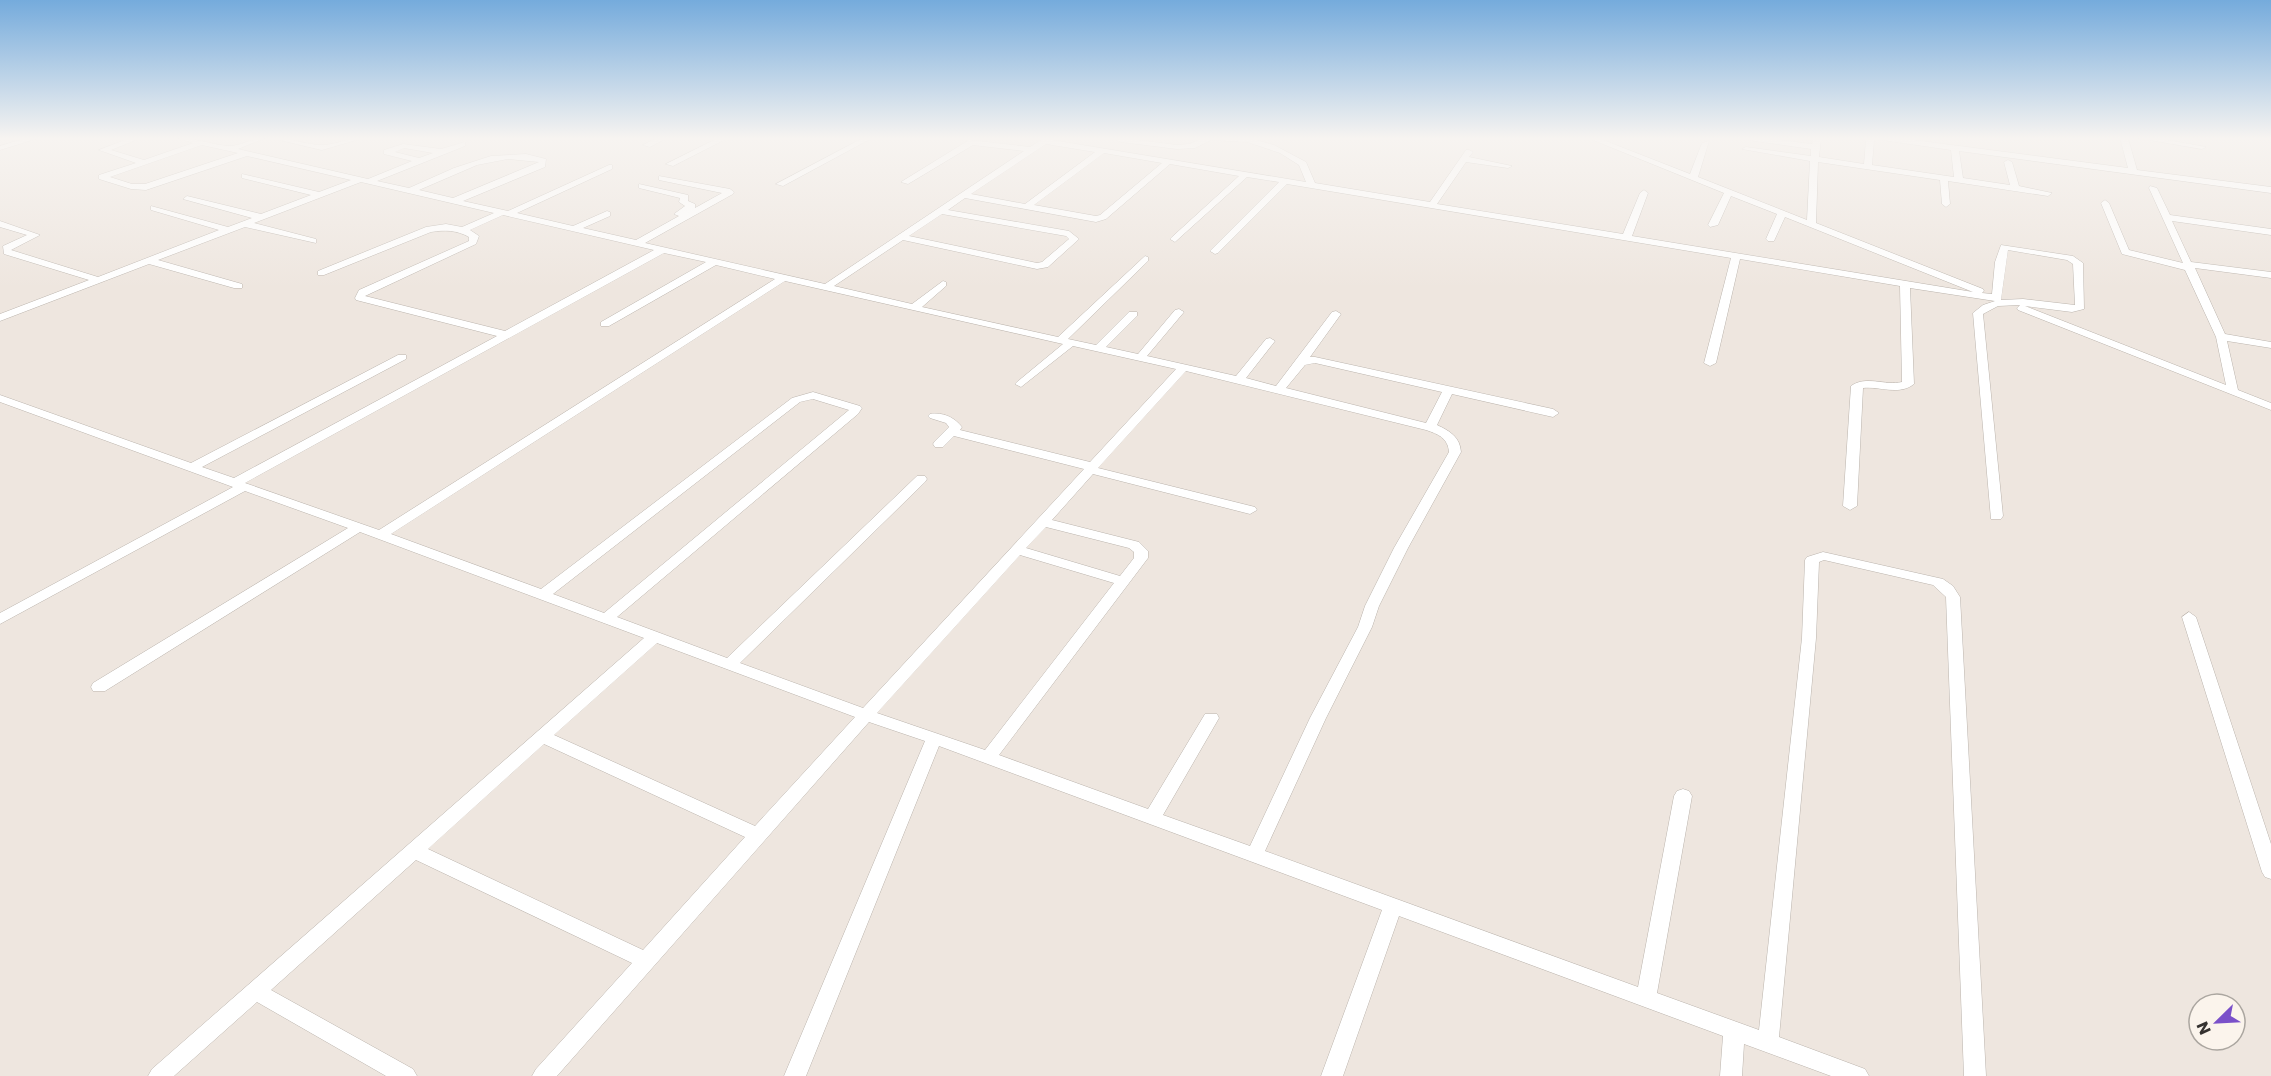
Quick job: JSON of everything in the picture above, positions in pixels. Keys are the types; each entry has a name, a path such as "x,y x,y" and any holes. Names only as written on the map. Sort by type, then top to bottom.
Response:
{"street":[{"path":"294,188 321,195"},
{"path":"0,318 341,188"},
{"path":"392,188 1239,380 1430,427 1454,441 1455,452 1401,548 1372,606 1361,636 1318,718 1254,856"},
{"path":"408,192 417,188"},
{"path":"454,201 485,188"},
{"path":"463,230 561,188"},
{"path":"631,243 692,206 682,202 685,197 683,196 651,188"},
{"path":"631,243 730,192 712,188"},
{"path":"826,286 973,188"},
{"path":"1026,207 1051,188"},
{"path":"963,195 1087,219 1103,216 1136,188"},
{"path":"1175,239 1230,188"},
{"path":"1215,251 1279,188"},
{"path":"1331,188 1997,298"},
{"path":"1432,204 1444,188"},
{"path":"1718,188 2271,407"},
{"path":"1812,225 1814,188"},
{"path":"1945,188 1946,204"},
{"path":"2016,188 2048,193"},
{"path":"2153,188 2221,337 2233,392"},
{"path":"1627,236 1644,193"},
{"path":"1713,225 1728,193"},
{"path":"187,199 261,218"},
{"path":"2105,203 2125,252 2137,257 2189,266 2271,275"},
{"path":"154,208 228,230"},
{"path":"901,237 1037,266 1045,265 1074,239 1069,234 941,211"},
{"path":"572,230 607,214"},
{"path":"1771,239 1782,214"},
{"path":"2165,217 2271,232"},
{"path":"0,224 35,235 6,248 7,252 98,280"},
{"path":"246,224 313,241"},
{"path":"321,273 429,229 441,226 463,230 474,236 473,242 363,292 360,298 507,335"},
{"path":"1996,516 1978,313 1983,308 2009,302 2072,309 2080,307 2077,261 2040,252 2004,247 2000,262 1997,298"},
{"path":"0,620 662,250"},
{"path":"1710,363 1736,256"},
{"path":"1021,384 1145,259"},
{"path":"149,261 238,286"},
{"path":"605,324 715,261"},
{"path":"380,535 784,277"},
{"path":"1850,506 1857,386 1870,383 1896,387 1908,384 1905,284"},
{"path":"914,308 943,285"},
{"path":"1140,358 1179,312"},
{"path":"1098,349 1133,314"},
{"path":"1279,390 1336,314"},
{"path":"2221,337 2271,345"},
{"path":"1239,380 1270,341"},
{"path":"191,468 402,357"},
{"path":"1301,362 1315,360 1553,413"},
{"path":"543,1076 758,835 1183,368"},
{"path":"1430,427 1448,390"},
{"path":"543,595 796,400 813,395 856,408 607,618"},
{"path":"0,398 359,527 868,716 934,738 1858,1076"},
{"path":"934,416 955,423 956,427 954,432 939,444"},
{"path":"954,432 1250,510"},
{"path":"730,664 921,479"},
{"path":"988,759 1141,558 1141,551 1134,545 1043,522"},
{"path":"99,687 359,527"},
{"path":"1018,550 1123,581"},
{"path":"1768,1044 1809,638 1812,560 1823,556 1938,582 1948,589 1953,597 1975,1076"},
{"path":"2189,617 2271,872"},
{"path":"159,1076 656,636"},
{"path":"1152,818 1211,718"},
{"path":"543,737 758,835"},
{"path":"795,1076 934,738"},
{"path":"1646,1000 1683,796"},
{"path":"415,851 646,961"},
{"path":"1332,1076 1393,907"},
{"path":"255,991 406,1076"},
{"path":"1731,1076 1734,1031"}]}
